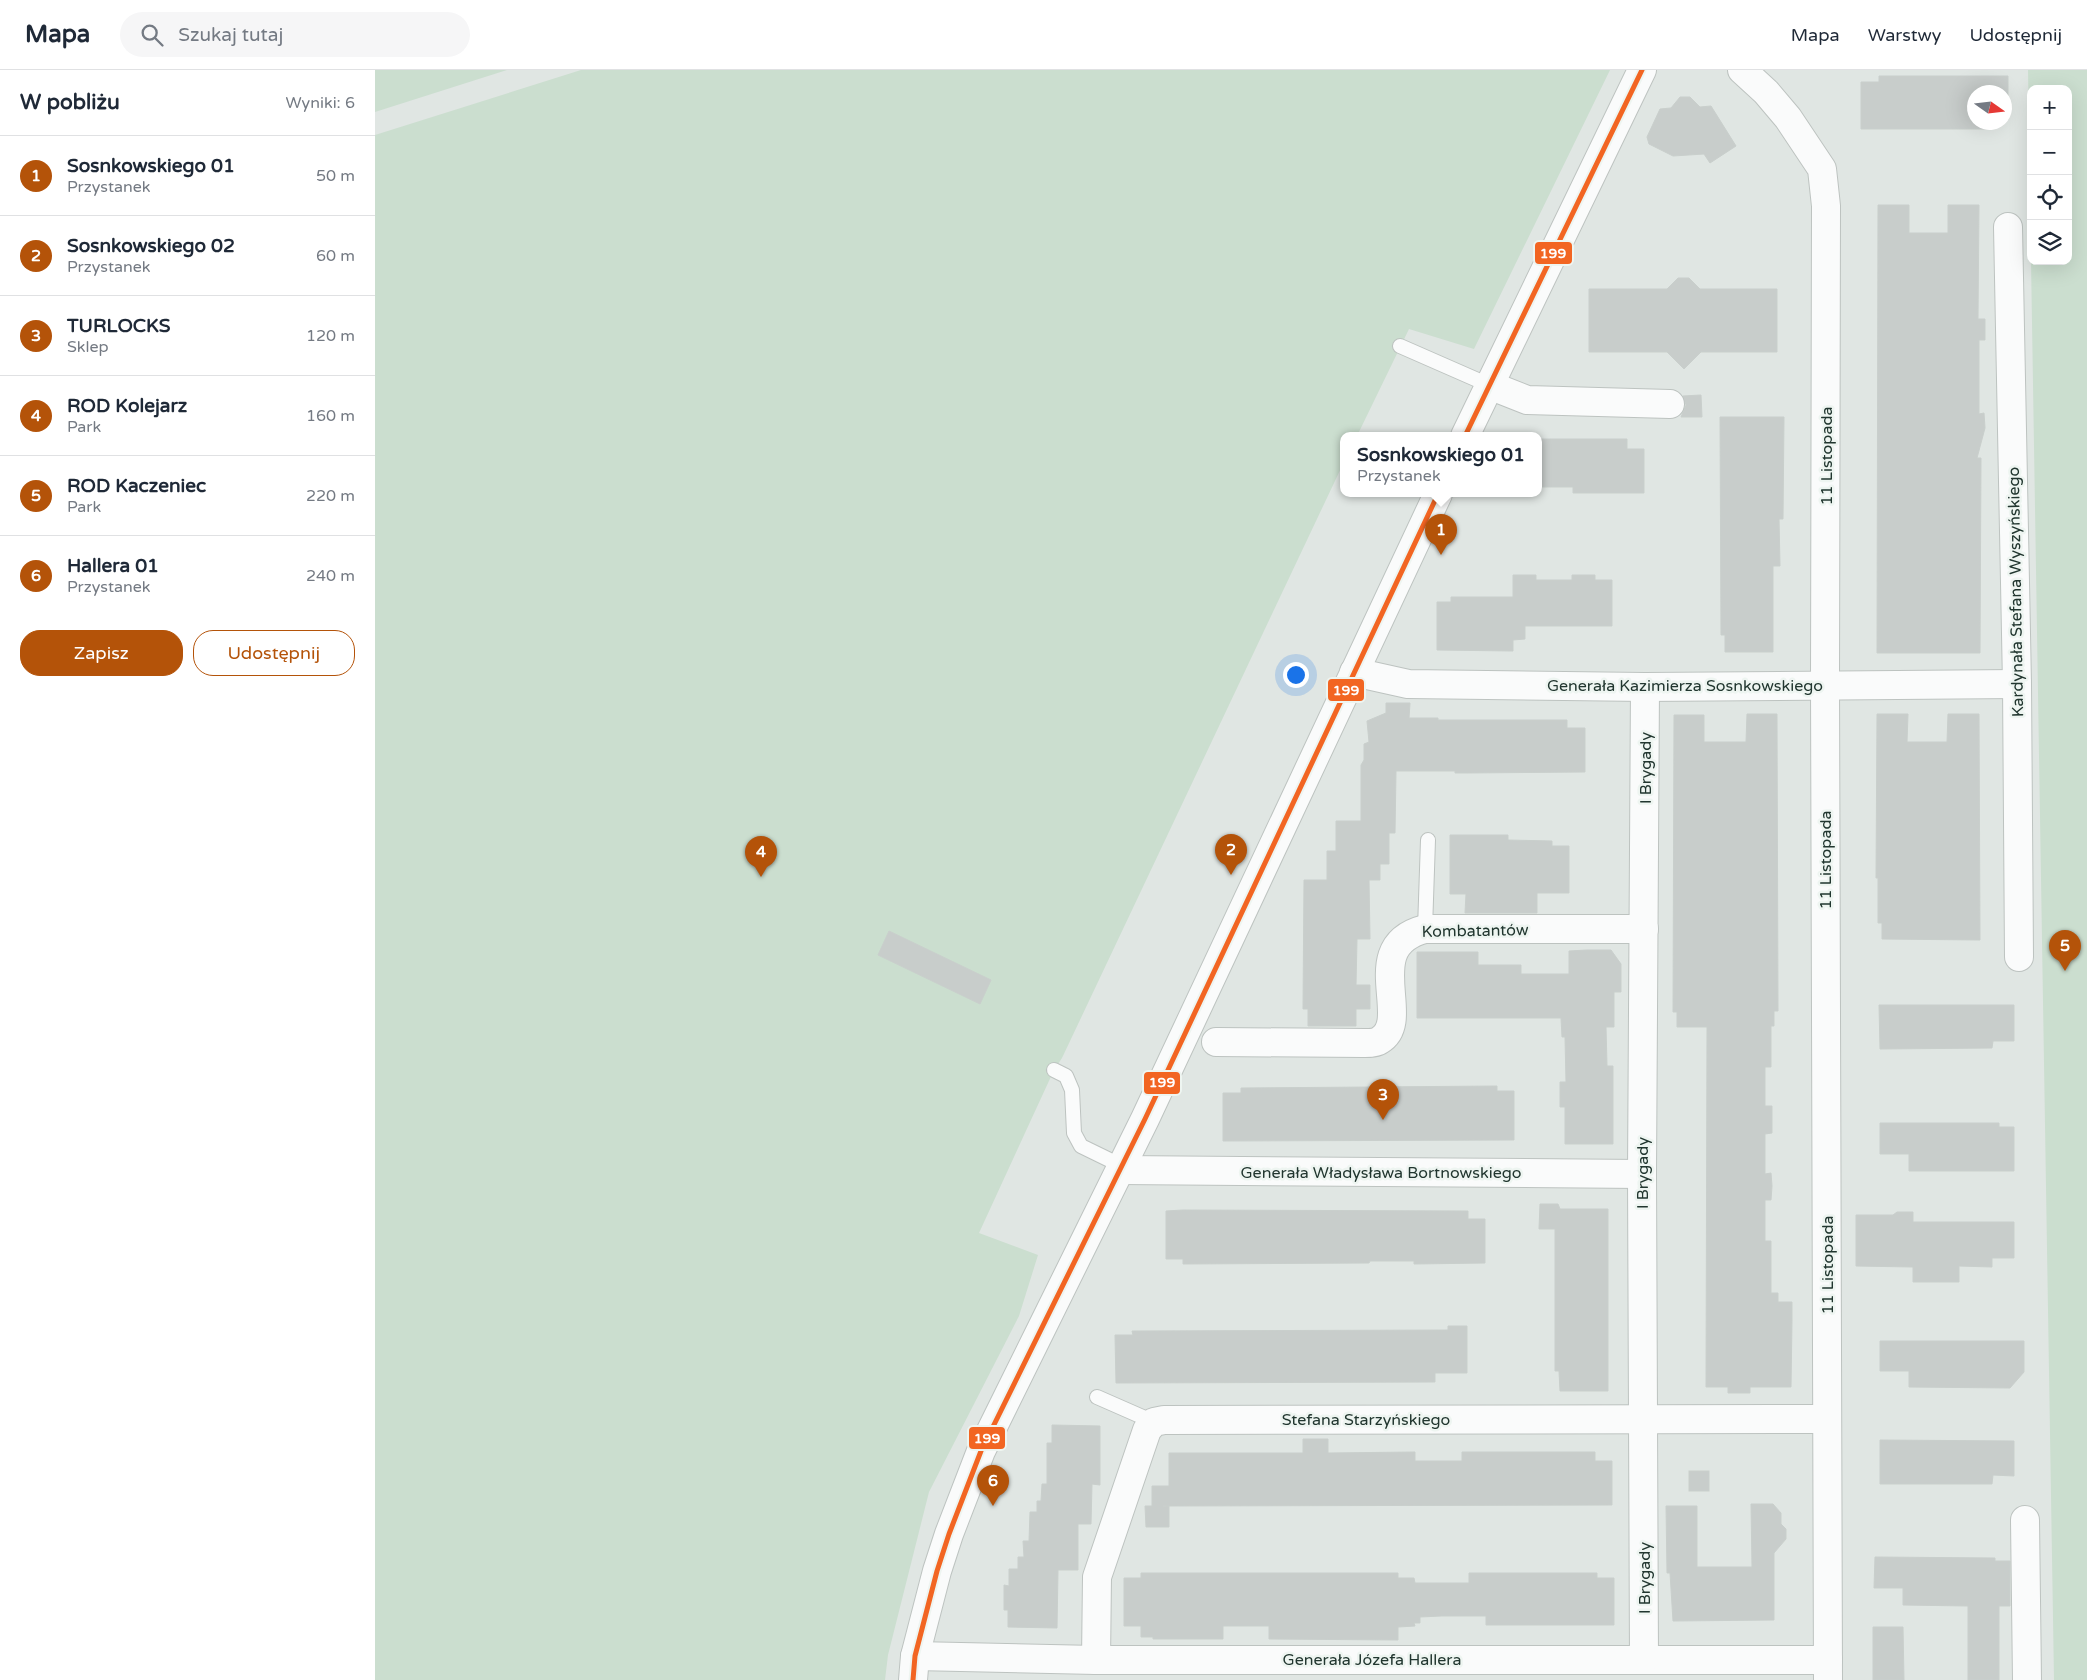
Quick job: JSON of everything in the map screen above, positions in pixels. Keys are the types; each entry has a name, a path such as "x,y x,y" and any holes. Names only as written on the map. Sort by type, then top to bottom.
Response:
{"street":[{"path":"1467,432 1642,70"},
{"name":"11 Listopada","path":"1742,70 1766,92 1788,118 1822,169 1826,206 1825,684 1828,1670"},
{"name":"Kardynała Stefana Wyszyńskiego","path":"2008,227 2017,684 2019,957"},
{"path":"1489,385 1527,400 1670,404"},
{"path":"914,1668 946,1543 981,1451 1121,1168 1437,497"},
{"name":"Generała Kazimierza Sosnkowskiego","path":"1354,672 1408,684 1645,687 1799,686 1825,684 2017,684"},
{"name":"I Brygady","path":"1643,1659 1642,1174 1645,687"},
{"name":"Kombatantów","path":"1216,1042 1365,1043 1380,1041 1388,1033 1391,1019 1390,972 1393,955 1399,940 1412,932 1425,929 1644,929"},
{"name":"Generała Władysława Bortnowskiego","path":"1121,1168 1642,1174"},
{"name":"Stefana Starzyńskiego","path":"1154,1422 1164,1420 1827,1418"},
{"path":"1095,1660 1097,1577 1147,1430 1154,1422"},
{"path":"2025,1511 2027,1680"},
{"name":"Generała Józefa Hallera","path":"914,1668 1095,1660 1643,1659 1828,1670"}],"lane":[{"path":"1400,346 1489,385"},
{"path":"1425,929 1428,840"},
{"path":"1054,1070 1066,1076 1072,1090 1074,1134 1081,1146 1121,1168"},
{"path":"1097,1398 1154,1422"}],"green space":[{"path":"375,70 507,70 375,112"},
{"path":"581,70 1610,70 1474,349 1409,329 1359,432 1340,432 1340,470 1062,1058 1054,1070 979,1233 1038,1255 1019,1316 929,1492 888,1655 885,1680 375,1680 375,135"},
{"path":"2028,70 2087,70 2087,1680 2054,1680 2031,265 2072,265 2072,85 2028,85"}],"building":[{"path":"1879,76 2008,76 2008,85 1967,85 1967,129 1861,129 1861,82 1879,82"},
{"path":"1680,97 1690,97 1700,107 1711,106 1736,146 1710,163 1704,154 1673,156 1649,144 1647,137 1660,109 1671,108"},
{"path":"1878,205 1909,205 1909,233 1948,233 1948,205 1979,205 1978,319 1985,319 1985,340 1979,340 1979,414 1984,413 1985,428 1977,458 1981,458 1980,653 1877,653"},
{"path":"1678,278 1689,278 1700,289 1777,289 1777,352 1701,352 1684,369 1667,352 1589,352 1589,289 1667,289"},
{"path":"1701,395 1702,417 1681,417 1686,405 1683,396"},
{"path":"1720,417 1784,417 1783,519 1779,519 1780,566 1773,566 1773,652 1725,652 1725,635 1721,635"},
{"path":"1542,439 1627,439 1627,449 1644,449 1644,493 1573,493 1573,487 1542,487"},
{"path":"1513,575 1536,575 1536,580 1572,580 1572,575 1595,575 1595,580 1612,580 1612,626 1525,626 1525,639 1513,640 1513,651 1437,650 1437,602 1451,602 1451,597 1513,597"},
{"path":"1386,703 1410,703 1409,718 1438,718 1438,720 1567,720 1567,728 1585,728 1585,772 1455,773 1455,771 1396,771 1395,833 1389,833 1389,864 1380,864 1380,880 1369,880 1370,939 1357,939 1356,985 1370,985 1370,1009 1356,1009 1356,1026 1308,1026 1308,1009 1303,1009 1304,880 1327,880 1327,851 1336,851 1336,821 1361,821 1361,765 1364,760 1364,744 1369,742 1367,721 1386,713"},
{"path":"1747,714 1777,714 1778,1011 1774,1011 1774,1026 1771,1026 1771,1067 1765,1067 1765,1106 1772,1106 1772,1133 1765,1134 1765,1174 1771,1173 1772,1186 1771,1200 1765,1200 1765,1241 1771,1241 1771,1293 1778,1293 1778,1302 1792,1302 1791,1387 1750,1387 1750,1393 1728,1393 1728,1387 1706,1387 1707,1027 1677,1027 1677,1012 1673,1012 1674,715 1704,715 1704,742 1746,742"},
{"path":"1877,714 1908,714 1907,742 1947,742 1948,714 1979,714 1980,940 1882,939 1882,923 1878,923 1878,878 1876,878"},
{"path":"1450,835 1508,835 1508,840 1552,841 1552,846 1569,846 1569,893 1537,893 1537,913 1465,913 1466,894 1450,894"},
{"path":"889,931 991,980 980,1004 878,955"},
{"path":"1611,950 1621,964 1621,992 1614,992 1614,1027 1606,1027 1607,1066 1613,1066 1613,1144 1565,1144 1565,1107 1560,1107 1560,1082 1566,1082 1565,1037 1562,1037 1561,1018 1417,1018 1417,952 1478,952 1478,965 1521,965 1521,974 1569,974 1569,951"},
{"path":"1879,1005 2014,1005 2014,1041 1993,1041 1992,1048 1880,1049"},
{"path":"1497,1086 1497,1091 1514,1091 1514,1140 1223,1141 1223,1093 1241,1093 1241,1088"},
{"path":"1880,1123 1999,1123 1999,1127 2014,1127 2014,1171 1909,1171 1909,1154 1880,1154"},
{"path":"1540,1204 1558,1204 1560,1209 1608,1209 1608,1391 1560,1391 1559,1371 1555,1371 1555,1229 1539,1229"},
{"path":"1166,1211 1468,1211 1468,1219 1485,1219 1485,1263 1414,1264 1414,1261 1370,1261 1369,1263 1183,1264 1183,1259 1166,1259"},
{"path":"1897,1212 1913,1212 1913,1222 2014,1222 2014,1258 1992,1258 1992,1267 1959,1266 1959,1282 1913,1282 1913,1267 1856,1266 1856,1215 1893,1215"},
{"path":"1448,1326 1467,1326 1467,1373 1435,1373 1435,1382 1116,1383 1115,1335 1133,1335 1132,1331 1448,1330"},
{"path":"1880,1341 2024,1341 2024,1372 2010,1388 1909,1387 1909,1371 1880,1371"},
{"path":"1052,1425 1100,1426 1100,1485 1092,1484 1091,1524 1078,1524 1078,1570 1058,1570 1057,1628 1008,1627 1008,1610 1004,1610 1004,1585 1009,1586 1009,1569 1018,1569 1018,1557 1024,1557 1023,1541 1029,1541 1030,1512 1037,1512 1037,1501 1041,1501 1042,1484 1047,1484 1047,1443 1052,1443"},
{"path":"1303,1439 1328,1439 1328,1453 1415,1452 1415,1461 1462,1461 1462,1452 1595,1452 1595,1461 1612,1461 1612,1505 1163,1506 1169,1506 1169,1527 1146,1527 1145,1506 1152,1506 1152,1486 1169,1486 1169,1453 1303,1453"},
{"path":"1880,1440 2014,1441 2014,1476 1993,1475 1992,1484 1880,1484"},
{"path":"1689,1471 1709,1471 1709,1491 1689,1491"},
{"path":"1751,1504 1773,1504 1781,1513 1781,1524 1786,1529 1786,1539 1774,1553 1774,1620 1673,1621 1670,1573 1667,1573 1666,1506 1697,1506 1697,1567 1752,1567"},
{"path":"1875,1557 1995,1558 1995,1561 2010,1561 2010,1606 1999,1606 1999,1680 1968,1680 1968,1606 1903,1605 1903,1588 1874,1588"},
{"path":"1141,1573 1398,1573 1398,1578 1414,1578 1415,1583 1469,1583 1469,1573 1597,1573 1597,1578 1614,1578 1614,1625 1486,1625 1486,1616 1441,1616 1420,1617 1420,1623 1414,1623 1415,1626 1398,1627 1398,1640 1269,1639 1269,1626 1223,1626 1223,1639 1153,1639 1153,1637 1141,1637 1141,1626 1124,1626 1124,1578 1141,1578"},
{"path":"1873,1627 1903,1627 1904,1680 1873,1680"}],"transit line":[{"name":"199","path":"1467,432 1642,70"},
{"name":"199","path":"913,1680 915,1656 937,1571 981,1451 1145,1119 1437,497"}],"place":[{"name":"Sosnkowskiego 01","path":"1441,555"},
{"name":"Sosnkowskiego 02","path":"1231,875"},
{"name":"ROD Kolejarz","path":"761,877"},
{"name":"ROD Kaczeniec","path":"2065,971"},
{"name":"TURLOCKS","path":"1383,1120"},
{"name":"Hallera 01","path":"993,1506"}]}
